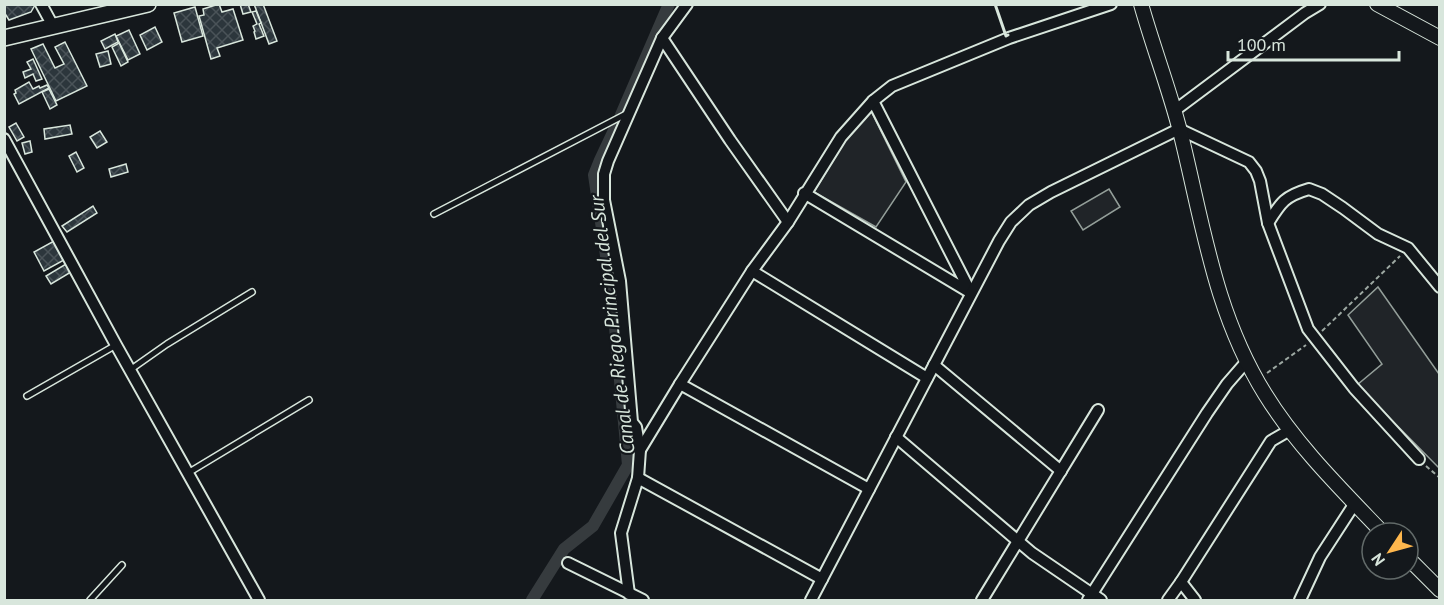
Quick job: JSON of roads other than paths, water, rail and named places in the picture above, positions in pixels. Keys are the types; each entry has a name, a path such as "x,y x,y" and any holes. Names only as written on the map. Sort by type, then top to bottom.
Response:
{"main road":[{"path":"4,38 148,4"}],"street":[{"path":"41,4 53,27"},
{"path":"629,594 621,533 638,478 640,450 636,427 632,422 620,281 604,200 604,174 662,38 687,4"},
{"path":"640,450 752,271 788,222 841,137 873,101 892,86 1009,38 1111,4"},
{"path":"1141,4 1179,129 1216,285 1231,327 1257,380 1290,430 1372,521"},
{"path":"1174,111 1320,4"},
{"path":"1377,4 1440,38"},
{"path":"662,38 788,222"},
{"path":"873,101 971,293"},
{"path":"811,600 999,240 1011,222 1029,205 1051,192 1179,129"},
{"path":"1179,129 1249,162 1256,171 1268,223 1308,329 1354,388 1419,459"},
{"path":"4,139 259,600"},
{"path":"1268,223 1284,199 1309,189 1322,194 1378,234 1408,248 1440,287"},
{"path":"804,193 971,293"},
{"path":"752,271 927,378"},
{"path":"896,437 1032,553 1093,598 1207,413 1227,384 1247,361"},
{"path":"934,365 1061,471"},
{"path":"680,384 869,489"},
{"path":"982,600 1098,410"},
{"path":"1168,600 1271,441 1290,430"},
{"path":"638,478 822,579"},
{"path":"1300,600 1320,557 1355,503"},
{"path":"568,563 644,600"},
{"path":"1420,570 1440,590"},
{"path":"1181,582 1196,600"}],"lane":[{"path":"434,214 630,112"},
{"path":"130,370 167,344 252,292"},
{"path":"27,396 116,345"},
{"path":"188,473 309,400"},
{"path":"90,600 122,565"}],"waterway":[{"name":"Canal de Riego Principal del Sur","path":"621,115 669,4"},
{"name":"Canal de Riego Principal del Sur","path":"532,600 564,549 593,526 628,465 612,296 594,175 615,128"}]}
